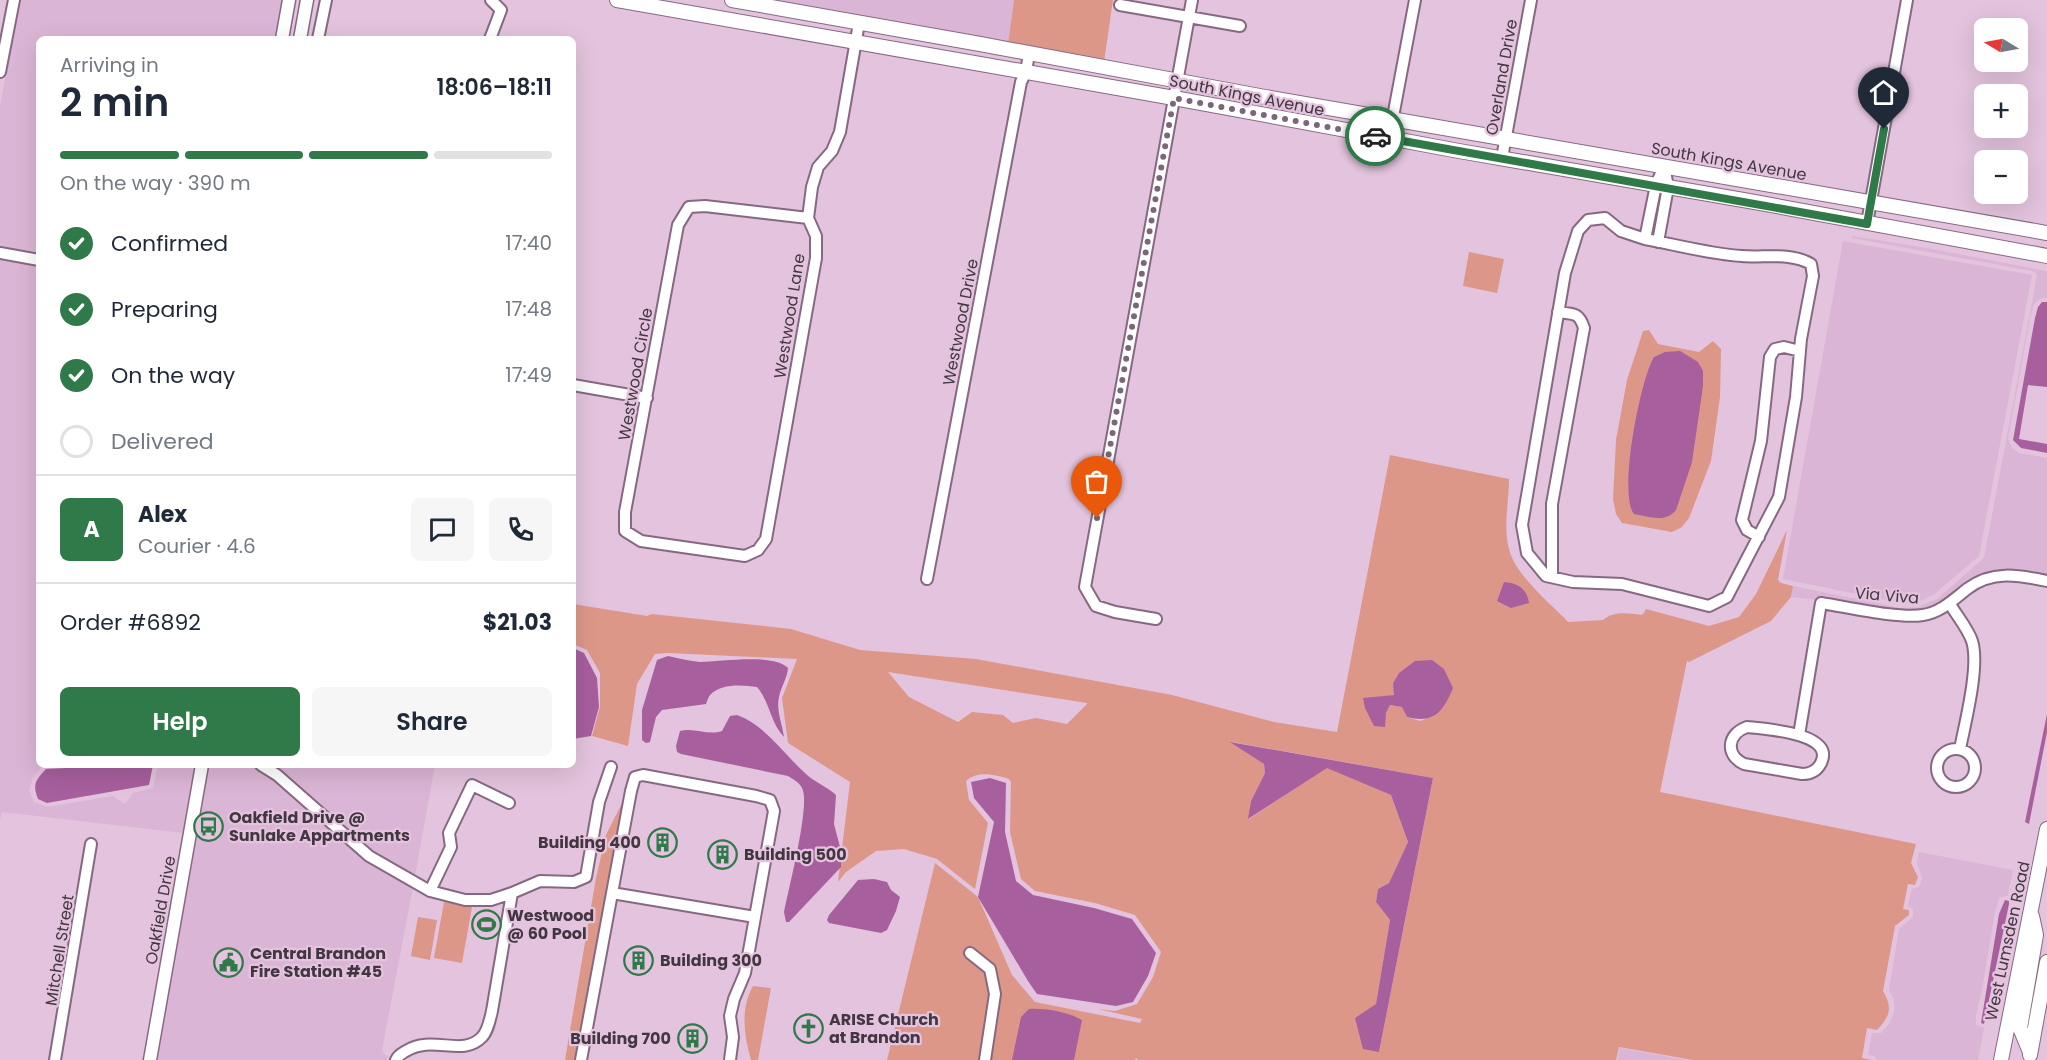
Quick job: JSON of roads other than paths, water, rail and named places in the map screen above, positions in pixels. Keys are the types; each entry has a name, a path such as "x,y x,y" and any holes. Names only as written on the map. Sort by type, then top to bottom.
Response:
{"main road":[{"name":"South Kings Avenue","path":"617,0 2047,256"},
{"name":"South Kings Avenue","path":"732,0 1392,120 2047,233"},
{"path":"2028,253 2042,264 2047,265"},
{"name":"West Lumsden Road","path":"2001,1060 2047,829"},
{"path":"2030,1056 2020,1028 2036,935 2031,908"},
{"path":"2030,1056 2047,962"}],"street":[{"path":"0,72 14,0"},
{"path":"283,36 289,0"},
{"path":"301,36 308,0"},
{"path":"319,36 326,0"},
{"path":"491,0 501,10 491,36"},
{"path":"1156,619 1115,612 1096,606 1085,586 1192,0"},
{"path":"1389,138 1415,0"},
{"name":"Overland Drive","path":"1502,158 1530,0"},
{"path":"1867,224 1907,0"},
{"path":"1120,5 1240,26"},
{"name":"Westwood Lane","path":"758,550 766,539 816,258 816,236 808,218 812,187 818,167 832,151 840,132 860,23"},
{"name":"Westwood Drive","path":"927,579 1021,82 1026,72 1029,53"},
{"path":"1658,242 1664,166"},
{"path":"1645,239 1662,186"},
{"name":"Westwood Circle","path":"758,550 745,556 641,542 625,531 625,512 678,225 689,207 705,206 808,218"},
{"path":"1605,218 1621,231 1658,242 1743,256 1772,256 1804,260 1811,264 1813,276 1779,497 1727,597 1709,606 1622,584 1574,582 1546,576 1527,553 1522,525 1565,273 1578,231 1588,220 1605,218"},
{"path":"0,253 36,259"},
{"path":"1552,577 1552,504 1584,328 1581,319 1576,315 1558,312"},
{"path":"1759,537 1748,530 1742,520 1761,441 1770,357 1775,349 1784,347 1800,351"},
{"path":"576,386 647,398"},
{"name":"Via Viva","path":"1799,735 1821,603 1899,615 1924,615 1950,604 1974,585 1992,576 2014,575 2047,581"},
{"path":"1950,604 1972,642 1974,667 1960,749"},
{"path":"1747,727 1799,735 1820,746 1823,753 1822,762 1809,774 1744,765 1736,760 1731,752 1734,735 1740,729 1747,727"},
{"path":"266,768 277,775 369,856 430,891 465,900 491,900 540,881 574,882 586,877 599,802 611,767"},
{"name":"Oakfield Drive","path":"150,1060 201,768"},
{"path":"581,1060 631,790 635,777 643,776 756,796 770,800 774,810 745,973 734,999 730,1016 733,1037 730,1060"},
{"path":"430,891 451,847 449,833 472,785 509,803"},
{"name":"Mitchell Street","path":"55,1060 91,844"},
{"path":"396,1060 398,1055 413,1046 430,1043 468,1046 482,1038 488,1027 492,1011 512,893"},
{"path":"612,893 755,917"},
{"path":"969,953 990,969 995,994 985,1060"}],"place":[{"name":"Oakfield Drive @ Sunlake Appartments","path":"208,826"},
{"name":"Building 400","path":"662,842"},
{"name":"Building 500","path":"723,854"},
{"name":"Westwood @ 60 Pool","path":"486,924"},
{"name":"Building 300","path":"639,960"},
{"name":"Central Brandon Fire Station #45","path":"229,962"},
{"name":"ARISE Church at Brandon","path":"808,1028"},
{"name":"Building 700","path":"692,1038"}]}
